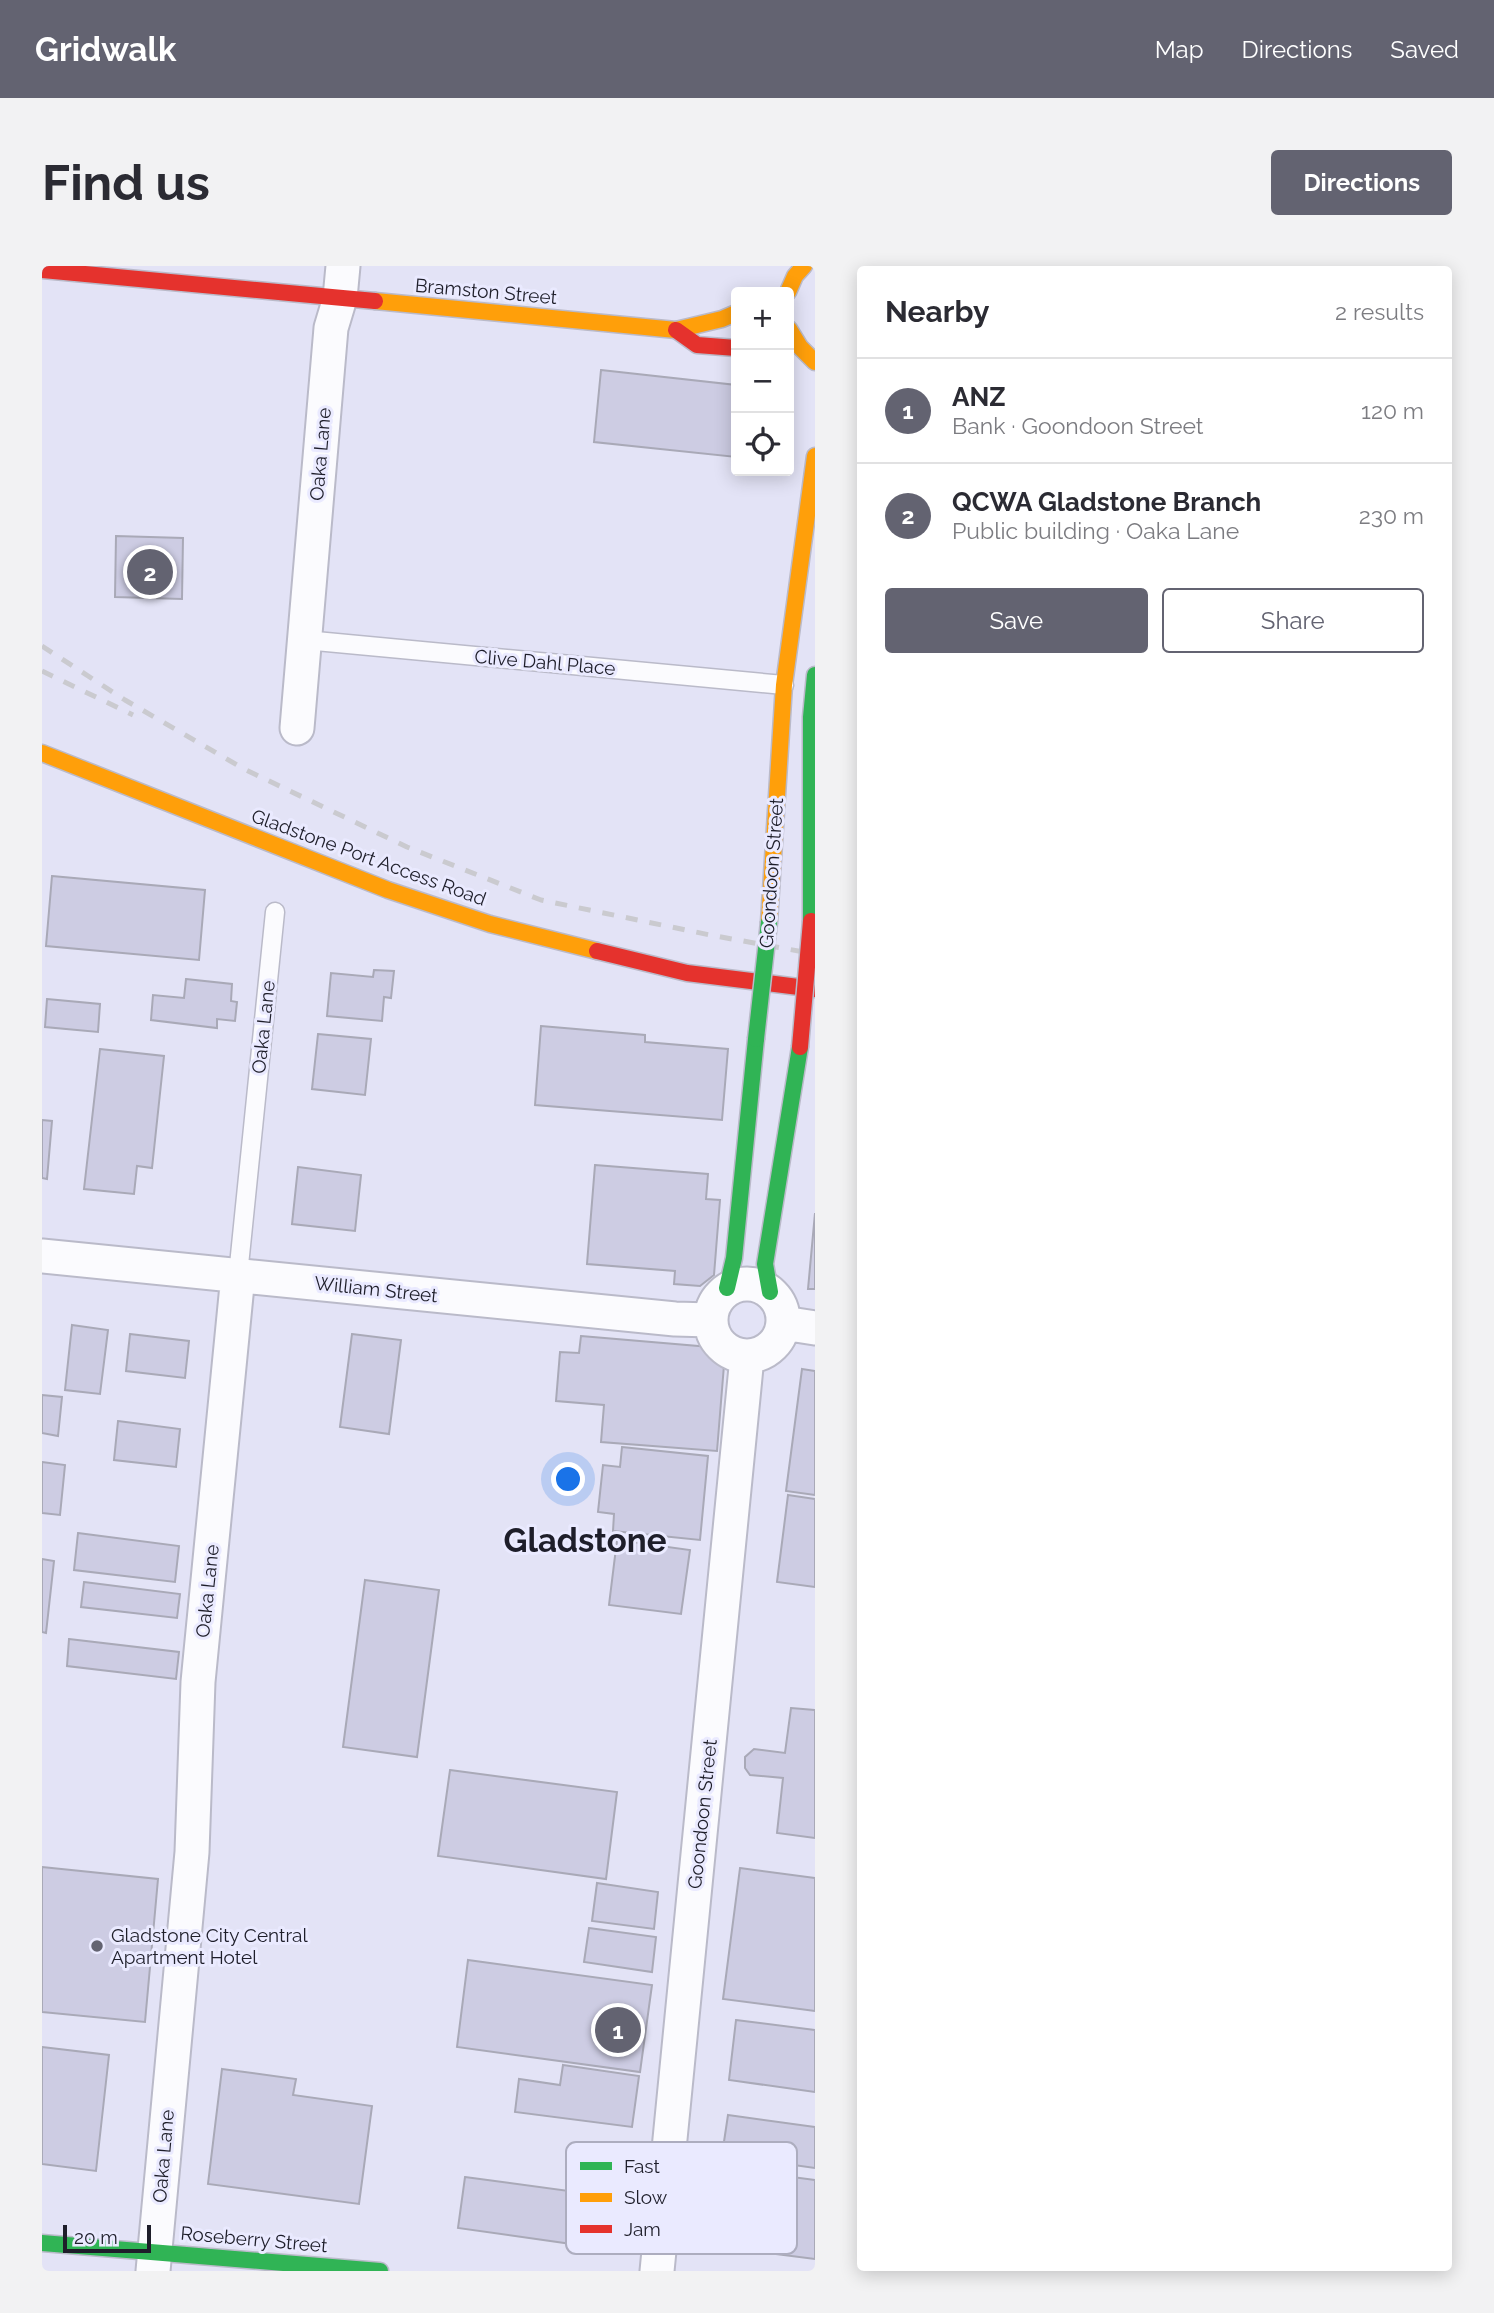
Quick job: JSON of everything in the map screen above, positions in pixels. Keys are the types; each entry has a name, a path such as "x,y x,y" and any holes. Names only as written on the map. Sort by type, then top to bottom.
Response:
{"street":[{"name":"Bramston Street","path":"42,270 341,282 676,330 731,315"},
{"path":"779,287 799,271"},
{"path":"791,287 799,271"},
{"name":"Oaka Lane","path":"298,727 331,328 341,282"},
{"name":"Bramston Street","path":"676,330 697,345 731,348"},
{"path":"794,340 803,356"},
{"name":"Goondoon Street","path":"727,1289 734,1258 757,1039 785,685 815,456"},
{"name":"Goondoon Street","path":"770,1292 765,1264 800,1047 811,921 811,717 815,675"},
{"name":"Gladstone Port Access Road","path":"42,753 388,890 490,924 687,973 815,989"},
{"name":"William Street","path":"42,1256 675,1319 710,1320"},
{"name":"Oaka Lane","path":"153,2261 192,1852 198,1682 238,1275"},
{"path":"749,1283 761,1286 770,1292 782,1311 799,1326 758,1355 747,1357 725,1349 717,1342 710,1320 715,1302 727,1289 749,1283"},
{"name":"Goondoon Street","path":"670,2142 747,1357"},
{"name":"Roseberry Street","path":"42,2243 153,2261 380,2271"}],"lane":[{"name":"Clive Dahl Place","path":"305,640 785,685"},
{"name":"Oaka Lane","path":"238,1275 275,912"}],"building":[{"path":"601,370 731,384 731,456 594,442"},
{"path":"116,536 183,538 182,599 115,597"},
{"path":"52,876 205,890 199,960 46,946"},
{"path":"374,970 394,971 391,998 384,997 382,1021 327,1016 331,973 373,977"},
{"path":"186,979 232,984 231,1001 237,1002 235,1021 217,1019 217,1028 151,1020 153,995 184,998"},
{"path":"47,999 100,1004 98,1032 45,1027"},
{"path":"541,1026 645,1035 645,1042 728,1049 722,1120 535,1105"},
{"path":"318,1034 371,1039 365,1095 312,1089"},
{"path":"100,1049 164,1056 152,1168 137,1166 134,1194 84,1189"},
{"path":"42,1120 52,1121 47,1179 42,1178"},
{"path":"595,1165 708,1174 706,1199 720,1200 714,1275 700,1286 674,1284 675,1271 587,1264"},
{"path":"298,1167 361,1175 355,1231 292,1224"},
{"path":"815,1213 815,1289 808,1289"},
{"path":"72,1325 108,1330 100,1394 65,1390"},
{"path":"130,1334 189,1341 185,1378 126,1371"},
{"path":"352,1334 401,1340 389,1434 340,1427"},
{"path":"581,1336 710,1347 724,1365 717,1451 601,1442 604,1405 556,1401 560,1352 579,1353"},
{"path":"802,1369 815,1371 815,1495 786,1491"},
{"path":"42,1395 62,1397 58,1436 42,1433"},
{"path":"118,1421 180,1429 176,1467 114,1460"},
{"path":"622,1447 708,1456 700,1540 613,1531 614,1514 598,1512 603,1465 620,1467"},
{"path":"42,1462 65,1465 60,1515 42,1513"},
{"path":"788,1495 815,1499 815,1587 777,1582"},
{"path":"78,1533 179,1546 175,1582 74,1570"},
{"path":"617,1540 690,1550 681,1614 609,1605"},
{"path":"42,1559 54,1561 46,1633 42,1632"},
{"path":"365,1580 439,1590 417,1757 343,1747"},
{"path":"84,1582 180,1594 177,1618 81,1607"},
{"path":"69,1639 179,1652 176,1679 67,1666"},
{"path":"791,1708 815,1710 815,1838 777,1833 783,1778 750,1775 745,1768 745,1757 754,1749 785,1753"},
{"path":"450,1770 617,1792 606,1879 438,1856"},
{"name":"Gladstone City Central Apartment Hotel","path":"42,1867 158,1879 145,2022 42,2012"},
{"path":"740,1868 815,1878 815,2011 723,1999"},
{"path":"597,1883 658,1892 654,1929 592,1921"},
{"path":"589,1928 656,1937 652,1972 584,1962"},
{"path":"468,1960 652,1985 640,2072 457,2047"},
{"path":"736,2020 815,2030 815,2092 729,2080"},
{"path":"42,2047 109,2055 96,2171 42,2164"},
{"path":"563,2065 639,2076 632,2127 515,2112 519,2079 560,2085"},
{"path":"222,2069 296,2079 293,2095 372,2106 359,2204 208,2184"},
{"path":"728,2115 815,2127 815,2168 797,2165 797,2142 724,2142"},
{"path":"465,2177 566,2191 566,2243 458,2228"},
{"path":"797,2178 815,2180 815,2259 776,2254 797,2254"}],"railway":[{"path":"42,646 125,700 244,769 407,847 541,900 815,954"},
{"path":"42,671 133,715"}],"traffic: fast":[{"path":"811,921 811,717 815,675"},
{"path":"756,1039 769,922"},
{"path":"727,1288 734,1258 756,1039"},
{"path":"770,1292 765,1264 800,1047"},
{"path":"42,2243 380,2271"}],"traffic: slow":[{"path":"790,287 804,266"},
{"path":"375,301 676,330 731,315"},
{"path":"794,337 815,362"},
{"path":"769,922 784,685 815,456"},
{"path":"42,753 388,890 490,924 597,951"}],"traffic: jam":[{"path":"42,270 375,301"},
{"path":"676,330 697,345 731,348"},
{"path":"800,1047 811,921"},
{"path":"597,951 687,973 815,989"}],"place":[{"name":"QCWA Gladstone Branch","path":"150,572"},
{"name":"Gladstone City Central Apartment Hotel","path":"97,1946"},
{"name":"ANZ","path":"618,2030"}],"district":[{"name":"Gladstone","path":"585,1540"}]}
